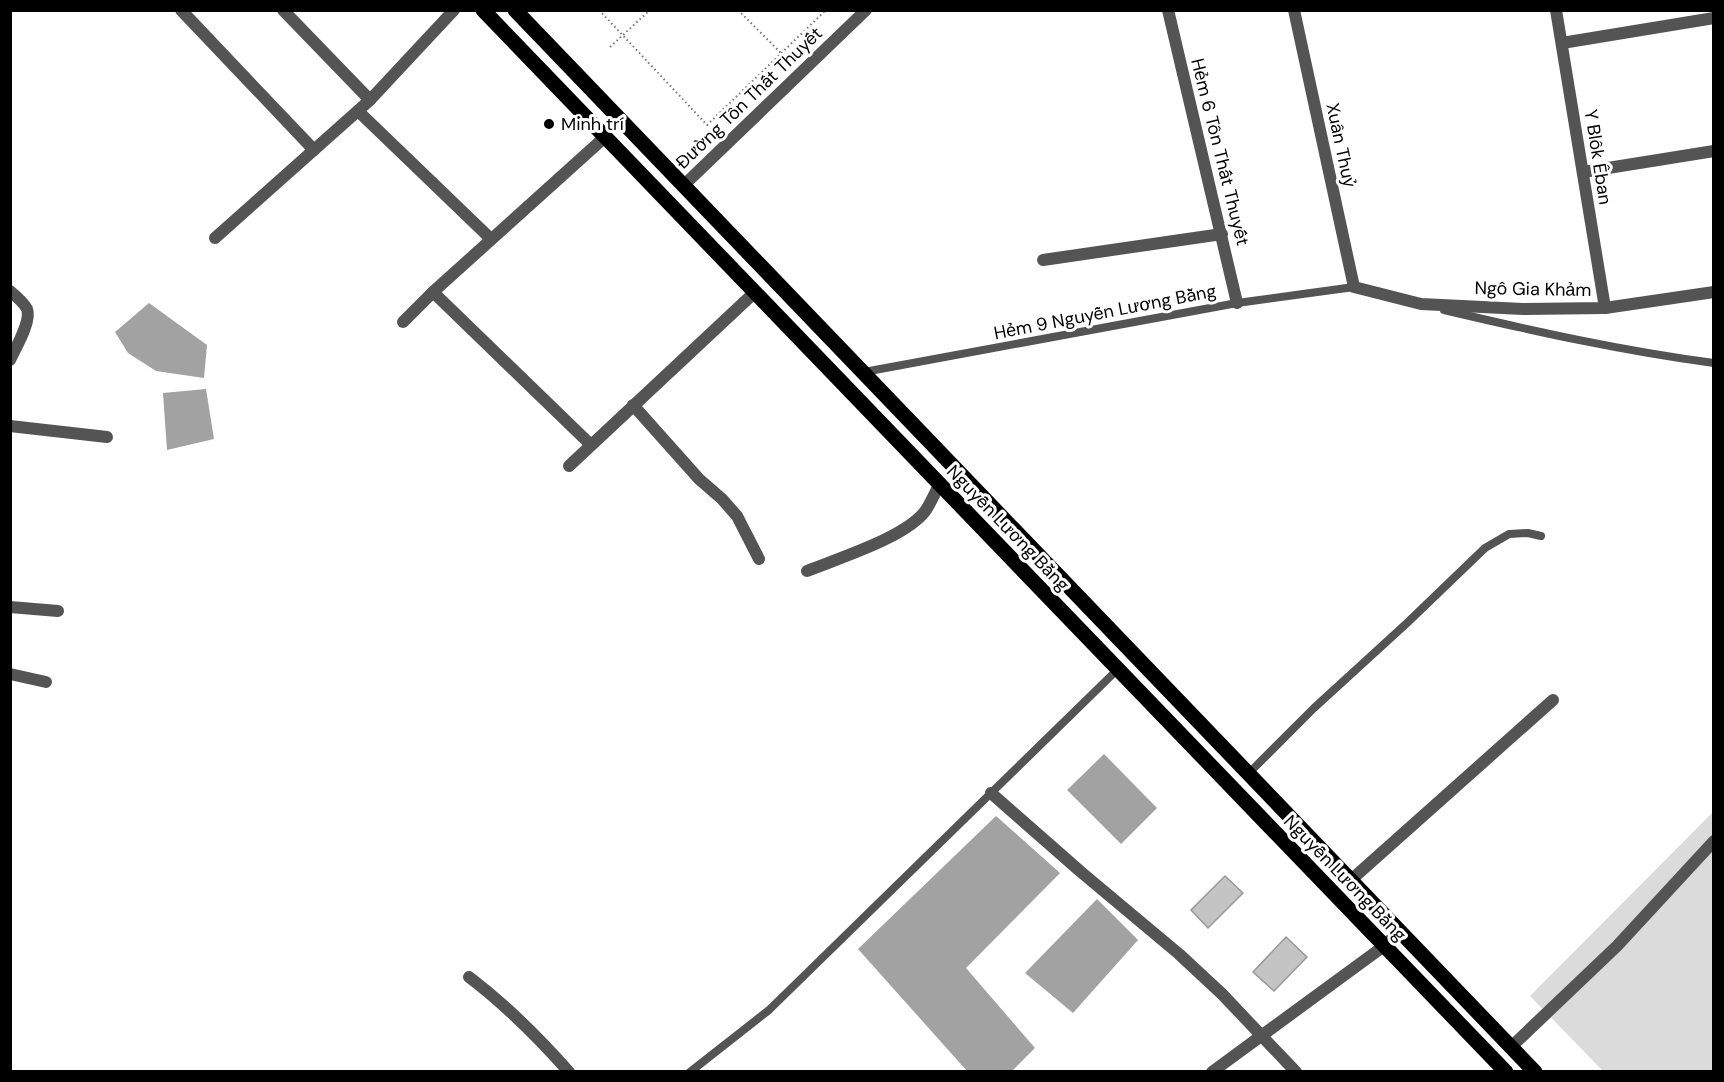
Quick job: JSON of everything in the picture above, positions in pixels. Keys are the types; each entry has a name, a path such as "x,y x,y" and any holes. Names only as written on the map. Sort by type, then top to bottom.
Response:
{"main road":[{"name":"Nguyễn Lương Bằng","path":"483,10 1506,1071"},
{"name":"Nguyễn Lương Bằng","path":"515,10 1535,1071"},
{"path":"563,94 579,79"}],"street":[{"path":"182,10 314,150"},
{"path":"283,10 370,100"},
{"path":"214,238 370,100 454,10"},
{"name":"Đường Tôn Thất Thuyết","path":"682,186 866,10"},
{"name":"Hẻm 6 Tôn Thất Thuyết","path":"1168,10 1238,303"},
{"name":"Xuân Thuỷ","path":"1294,10 1354,286"},
{"name":"Y Blôk Êban","path":"1556,10 1605,308"},
{"path":"1562,44 1713,18"},
{"path":"358,111 491,239"},
{"path":"403,322 433,292 605,137"},
{"path":"1583,172 1713,151"},
{"path":"1043,260 1222,234"},
{"name":"Ngô Gia Khảm","path":"1354,286 1421,304 1523,309 1605,308 1713,292"},
{"path":"10,291 27,308 28,315 10,360"},
{"path":"433,292 591,445"},
{"path":"569,466 754,293"},
{"path":"633,405 699,480 722,499 737,516 759,559"},
{"path":"10,426 107,436"},
{"path":"807,571 881,541 911,525 926,510 939,485"},
{"path":"10,607 58,611"},
{"path":"10,674 46,682"},
{"path":"1351,880 1553,700"},
{"path":"991,793 1179,954 1296,1071"},
{"path":"1511,1047 1617,946 1713,841"},
{"path":"1212,1071 1400,932"},
{"path":"469,977 500,1001 569,1071"}],"lane":[{"name":"Hẻm 9 Nguyễn Lương Bằng","path":"862,372 1238,303 1354,286"},
{"path":"1421,304 1543,333 1674,358 1713,363"},
{"path":"1248,774 1314,708 1485,548 1509,534 1528,533 1541,536"},
{"path":"690,1071 769,1010 1117,670"}],"path":[{"path":"599,10 707,125 826,10"},
{"path":"610,47 650,10"},
{"path":"738,10 781,54"}],"shaded area":[{"path":"149,303 207,345 204,378 156,371 128,353 115,332"},
{"path":"206,389 214,439 167,450 163,393"},
{"path":"1104,754 1157,808 1121,844 1067,790"},
{"path":"1713,812 1713,1071 1603,1071 1530,996"},
{"path":"996,816 1060,873 966,968 1035,1048 1012,1071 967,1071 858,949"},
{"path":"1097,899 1138,940 1073,1013 1025,973"}],"building":[{"path":"1225,876 1243,893 1208,928 1191,910"},
{"path":"1286,937 1307,957 1274,991 1253,972"}],"place":[{"name":"Minh trí","path":"549,124"}]}
